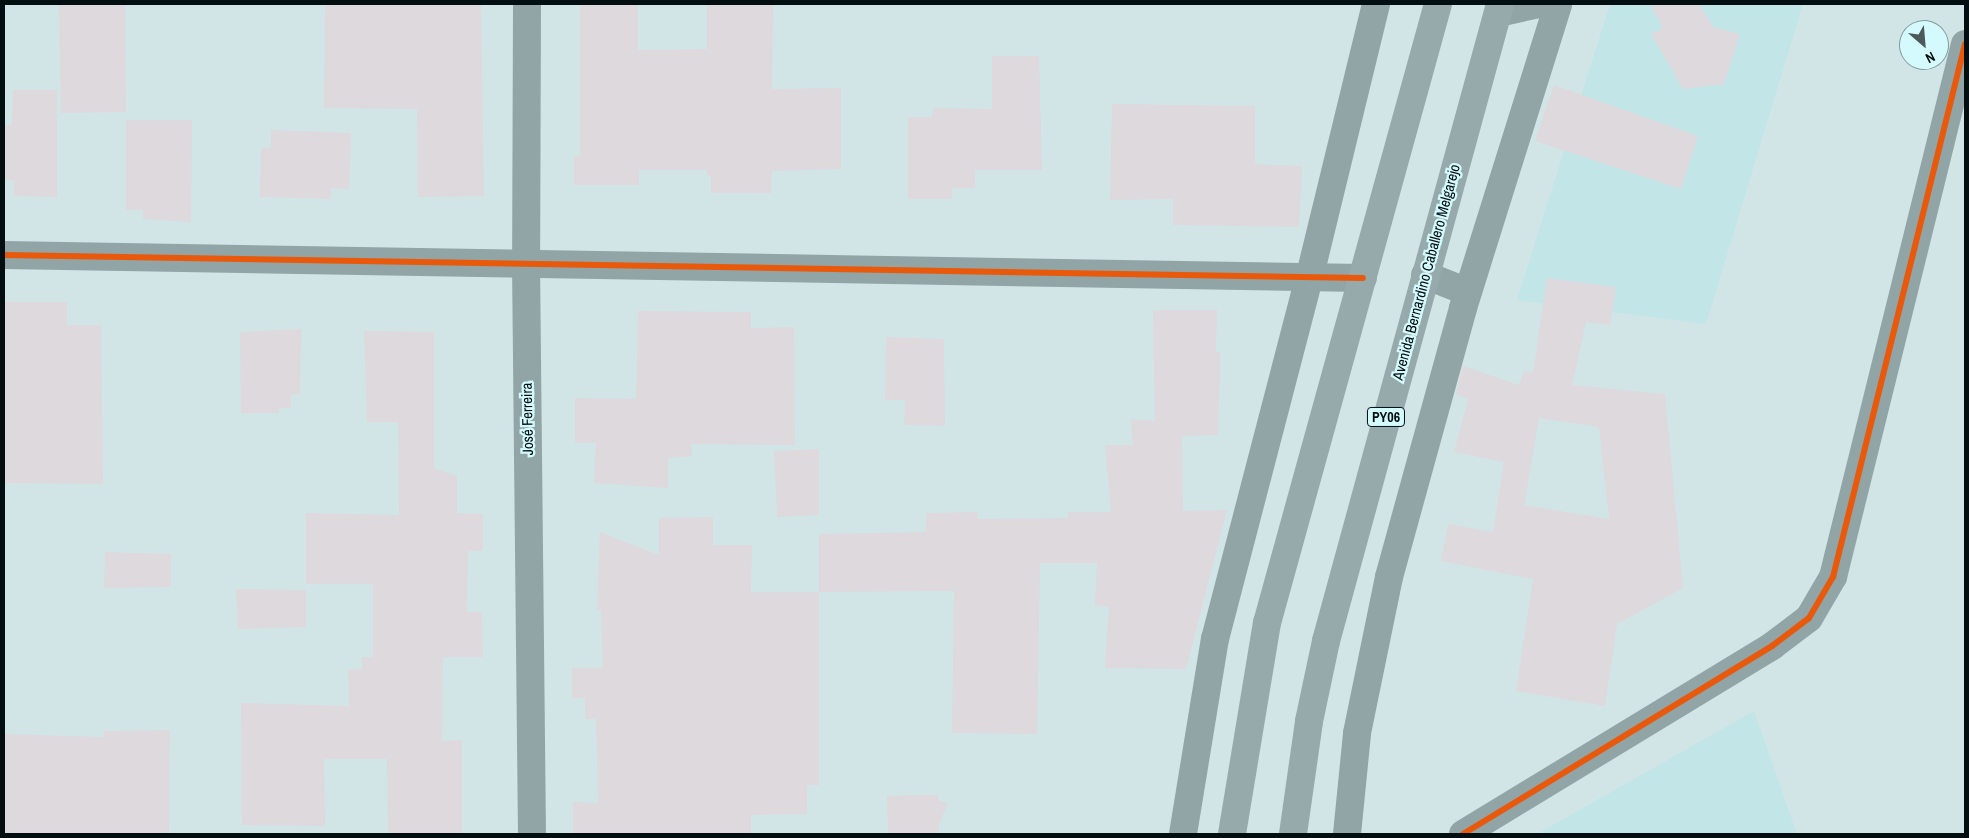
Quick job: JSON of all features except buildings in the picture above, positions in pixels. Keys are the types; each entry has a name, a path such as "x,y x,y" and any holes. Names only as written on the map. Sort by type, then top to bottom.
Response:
{"highway":[{"path":"1232,834 1267,623 1438,4"},
{"name":"Avenida Bernardino Caballero Melgarejo","path":"1293,834 1309,721 1326,640 1499,8"}],"street":[{"name":"José Ferreira","path":"528,4 526,263 532,834"},
{"path":"1182,834 1215,639 1310,275 1376,4"},
{"path":"1499,8 1540,4"},
{"path":"1347,834 1357,733 1389,576 1468,292 1558,4"},
{"path":"1463,834 1772,646 1809,618 1833,577 1965,44"},
{"path":"4,255 1310,275 1363,278"},
{"path":"1425,276 1468,292"}],"shaded area":[{"path":"1610,4 1803,4 1706,324 1517,300"},
{"path":"1754,711 1797,834 1537,834"}],"cycle path":[{"path":"1463,834 1772,646 1809,618 1833,577 1965,44"},
{"path":"4,255 1363,278"}]}
